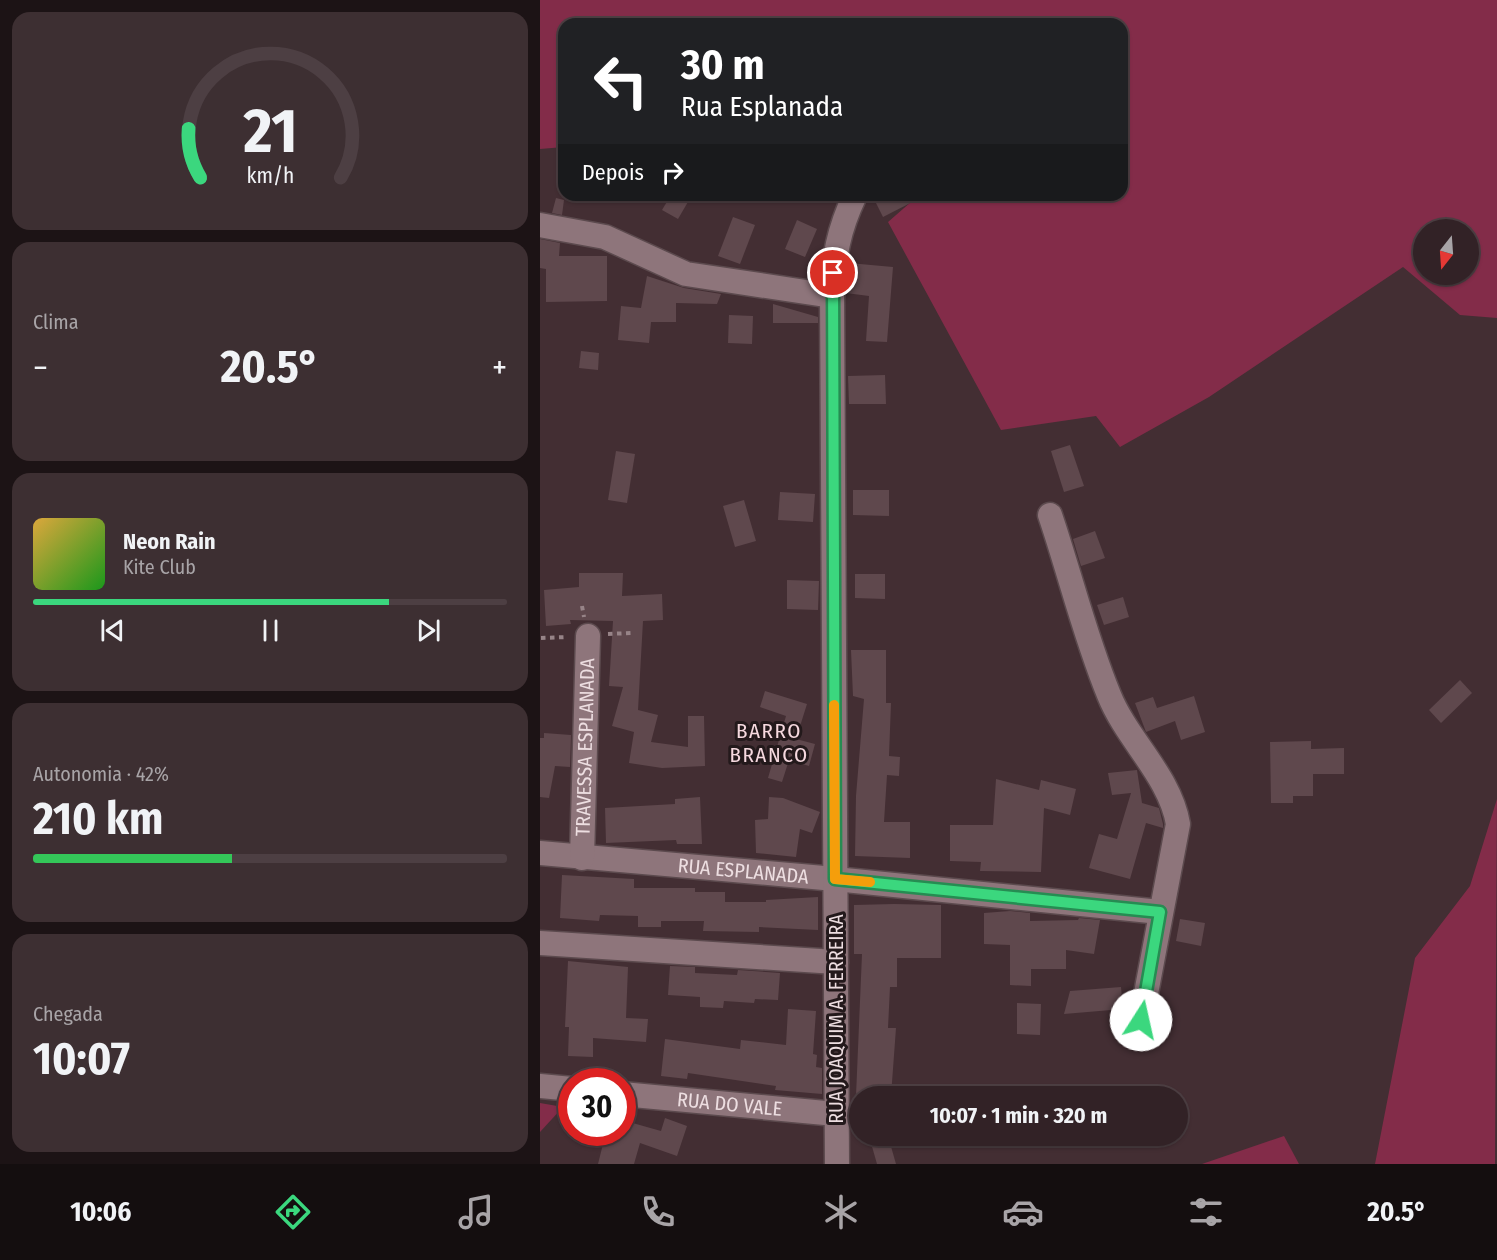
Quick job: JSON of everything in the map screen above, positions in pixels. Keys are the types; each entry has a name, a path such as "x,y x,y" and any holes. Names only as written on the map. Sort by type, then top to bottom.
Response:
{"street":[{"name":"RUA JOAQUIM A. FERREIRA","path":"837,1164 832,296 834,251 844,218 852,201"},
{"path":"540,225 605,237 686,274 832,296"},
{"path":"1050,515 1109,696 1131,737 1175,807 1178,824 1141,1020"},
{"name":"TRAVESSA ESPLANADA","path":"582,858 588,636"},
{"name":"RUA ESPLANADA","path":"540,853 835,879 1160,912"},
{"path":"540,943 836,962"},
{"path":"540,1086 558,1088"},
{"name":"RUA DO VALE","path":"636,1095 836,1114"}],"shaded area":[{"path":"540,0 1497,0 1497,318 1460,315 1424,285 1479,285 1479,219 1413,219 1413,275 1403,267 1209,397 1120,447 1096,416 1001,430 888,222 912,201 1128,201 1128,18 558,18 558,148 540,149"},
{"path":"1497,799 1495,1164 1375,1164 1415,958 1470,886"},
{"path":"540,1103 558,1106 558,1112 540,1132"},
{"path":"1284,1136 1299,1164 1202,1164"}],"building":[{"path":"556,198 558,201 564,201 562,215 552,213"},
{"path":"667,201 688,201 678,219 662,210"},
{"path":"875,201 914,201 883,217"},
{"path":"733,217 755,225 740,264 718,256"},
{"path":"797,220 817,229 805,257 785,249"},
{"path":"540,239 560,243 559,256 607,256 607,301 546,302 546,269 540,268"},
{"path":"849,263 893,267 887,342 866,341 869,296 846,293"},
{"path":"647,276 684,288 721,294 717,304 676,303 676,322 651,322 649,343 618,340 621,306 641,308"},
{"path":"773,304 818,317 818,323 773,323"},
{"path":"729,315 753,316 752,344 728,343"},
{"path":"581,351 599,353 598,370 579,368"},
{"path":"885,375 886,404 849,404 848,376"},
{"path":"1070,445 1084,486 1064,492 1051,451"},
{"path":"616,451 635,454 627,503 608,500"},
{"path":"853,490 889,490 889,516 853,515"},
{"path":"780,492 815,494 813,522 778,520"},
{"path":"744,500 756,541 735,547 723,506"},
{"path":"1095,531 1105,558 1081,566 1073,539"},
{"path":"579,573 623,573 622,596 662,594 663,620 643,621 638,710 658,715 651,742 688,747 688,716 704,716 705,766 662,768 629,763 634,732 612,726 623,687 609,686 613,621 570,620 571,624 546,626 544,590 579,587"},
{"path":"855,574 885,574 885,599 855,598"},
{"path":"787,580 819,581 818,610 787,609"},
{"path":"1123,597 1129,617 1104,625 1097,605"},
{"path":"851,650 886,650 886,703 891,703 889,756 900,757 899,776 887,775 884,822 910,822 910,858 855,856 856,796 864,699 853,696"},
{"path":"1460,680 1472,693 1441,723 1429,710"},
{"path":"765,691 807,704 796,739 815,744 809,766 789,760 782,782 768,778 786,716 760,707"},
{"path":"1194,696 1205,732 1181,740 1175,721 1146,732 1135,703 1153,697 1157,708"},
{"path":"544,733 571,735 570,767 555,766 549,798 540,797 540,738 544,738"},
{"path":"1311,741 1311,749 1344,748 1344,774 1313,774 1313,796 1293,796 1293,803 1271,803 1270,742"},
{"path":"1137,770 1142,803 1159,808 1163,828 1146,823 1130,879 1089,868 1099,834 1117,839 1131,793 1112,795 1108,773"},
{"path":"996,779 1039,790 1041,780 1076,789 1070,815 1044,808 1041,872 980,871 981,862 950,861 950,825 993,825"},
{"path":"700,797 702,844 677,844 676,840 606,843 605,808 675,804 675,799"},
{"path":"769,797 783,798 820,812 812,833 800,829 796,857 756,853 755,820 768,819"},
{"path":"562,875 634,879 634,888 695,888 695,892 725,892 725,902 766,902 766,900 818,897 818,930 759,927 759,932 703,931 704,921 661,921 661,927 638,927 638,916 600,915 599,921 560,918"},
{"path":"854,905 941,905 941,958 897,958 897,987 890,987 888,1028 896,1028 892,1086 856,1086 862,954 854,954"},
{"path":"1010,911 1030,913 1030,921 1078,920 1079,918 1100,920 1094,954 1066,950 1066,969 1031,969 1031,986 1010,985 1010,945 984,944 984,913"},
{"path":"1180,919 1205,923 1201,946 1176,941"},
{"path":"568,961 628,967 626,1018 648,1019 646,1042 593,1038 593,1057 568,1056 569,1027 565,1027"},
{"path":"670,966 695,967 695,973 737,975 738,970 780,973 778,1000 755,999 754,1003 724,1001 723,1008 700,1007 700,997 668,995"},
{"path":"1121,987 1123,1009 1064,1014 1070,991"},
{"path":"1017,1003 1041,1004 1040,1035 1017,1034"},
{"path":"788,1009 816,1011 813,1054 817,1055 816,1067 822,1068 822,1094 775,1090 776,1086 688,1073 687,1079 661,1076 665,1039 740,1049 741,1040 786,1045"},
{"path":"665,1118 687,1126 677,1156 640,1143 634,1164 598,1164 602,1146 636,1146 636,1124 661,1131"},
{"path":"872,1146 891,1146 896,1164 877,1164"}],"slow traffic":[{"path":"834,705 835,879 870,882"}],"district":[{"name":"BARRO BRANCO","path":"769,743"}],"route":[{"path":"833,273 835,879 1160,912 1141,1020"}]}
